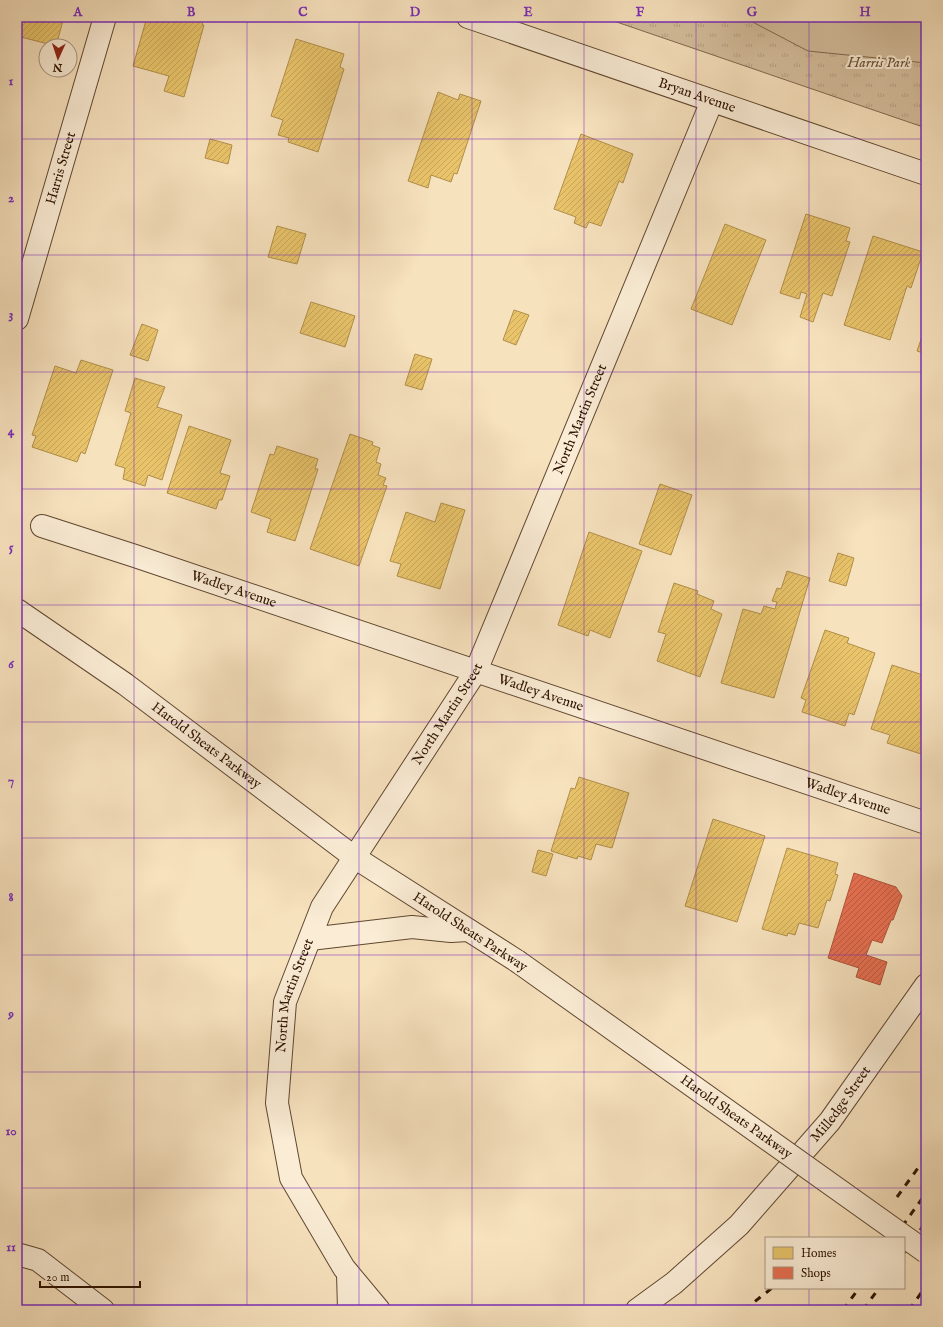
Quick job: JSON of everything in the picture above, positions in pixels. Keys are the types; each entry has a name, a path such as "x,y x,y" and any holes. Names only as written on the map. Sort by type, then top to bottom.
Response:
{"street":[{"name":"Harris Street","path":"17,319 105,17"},
{"name":"Bryan Avenue","path":"468,17 926,174"},
{"name":"North Martin Street","path":"379,1310 348,1273 291,1178 277,1103 286,1002 322,907 476,671 712,101"},
{"name":"Wadley Avenue","path":"42,526 142,558 926,823"},
{"name":"Harold Sheats Parkway","path":"17,610 125,684 354,857 517,961 905,1237"},
{"path":"310,939 412,927 451,931 468,930"},
{"name":"Milledge Street","path":"637,1310 674,1283 739,1225 830,1122 926,985"},
{"name":"Harold Sheats Parkway","path":"905,1237 926,1252"},
{"path":"17,1254 38,1260 103,1310"},
{"path":"348,1273 349,1310"}],"green space":[{"name":"Harris Park","path":"602,17 926,17 926,128"},
{"path":"743,17 926,17 926,63 808,51"}],"building: Homes":[{"path":"17,17 64,17 58,38 38,38 38,41 17,36"},
{"path":"147,17 204,17 202,25 204,25 184,97 164,91 169,76 133,66"},
{"path":"296,39 344,54 340,67 344,69 318,152 288,142 289,138 278,135 283,120 271,116"},
{"path":"438,92 458,100 460,94 481,101 457,174 454,173 451,182 431,175 428,188 408,181"},
{"path":"581,134 633,154 623,183 619,181 601,226 589,222 586,228 574,223 576,217 554,209"},
{"path":"210,139 232,145 228,164 205,158"},
{"path":"806,214 850,228 846,241 850,242 832,296 823,293 813,322 800,317 807,294 801,292 799,299 780,293"},
{"path":"725,224 766,240 732,325 691,309"},
{"path":"277,226 306,234 297,264 268,257"},
{"path":"873,236 923,252 911,288 907,286 890,340 844,325"},
{"path":"311,302 355,316 345,347 300,333"},
{"path":"514,310 529,315 516,345 503,340"},
{"path":"142,324 158,330 148,361 130,355"},
{"path":"926,325 926,354 917,351"},
{"path":"415,354 432,359 422,390 405,385"},
{"path":"81,360 113,370 85,454 81,452 77,462 32,447 36,436 32,435 55,366 76,373"},
{"path":"135,378 165,387 157,407 182,415 162,480 148,475 145,486 123,479 125,468 115,465 131,413 125,411"},
{"path":"189,426 231,440 220,473 230,476 222,500 219,500 216,509 167,493"},
{"path":"350,434 373,442 372,445 380,448 376,462 381,464 378,475 386,478 383,485 387,486 359,566 310,549"},
{"path":"277,446 318,459 315,469 318,469 295,541 267,532 271,519 251,512 270,454 274,455"},
{"path":"660,484 692,495 671,555 639,544"},
{"path":"441,503 465,510 440,589 397,576 401,564 390,561 406,512 435,522"},
{"path":"589,532 642,551 610,638 590,630 588,636 558,625"},
{"path":"838,553 854,558 846,586 829,581"},
{"path":"787,571 810,578 774,698 721,683 743,609 761,614 764,606 775,609 777,602 772,601 777,588 781,589"},
{"path":"674,583 698,591 697,594 714,601 711,609 722,614 700,677 657,661 666,634 658,632"},
{"path":"825,630 849,638 847,643 875,653 854,715 849,713 845,726 802,712 806,700 801,698"},
{"path":"892,665 926,676 926,739 921,754 887,743 890,735 871,729"},
{"path":"579,777 629,793 612,848 596,844 591,860 578,856 577,859 551,851 571,788 575,789"},
{"path":"713,819 765,836 737,922 685,906"},
{"path":"787,848 838,863 835,874 838,875 830,901 827,900 818,928 799,923 795,935 788,933 787,936 762,929"},
{"path":"538,850 553,854 546,876 532,872"}],"building: Shops":[{"path":"854,873 896,887 902,896 882,943 872,940 866,955 887,962 880,985 856,977 859,968 828,958"}],"railway":[{"path":"897,1197 926,1157"},
{"path":"895,1237 926,1193"},
{"path":"905,1252 926,1222"},
{"path":"909,1310 926,1286"},
{"path":"744,1310 771,1289"},
{"path":"843,1310 858,1289"},
{"path":"863,1310 878,1289"}]}
